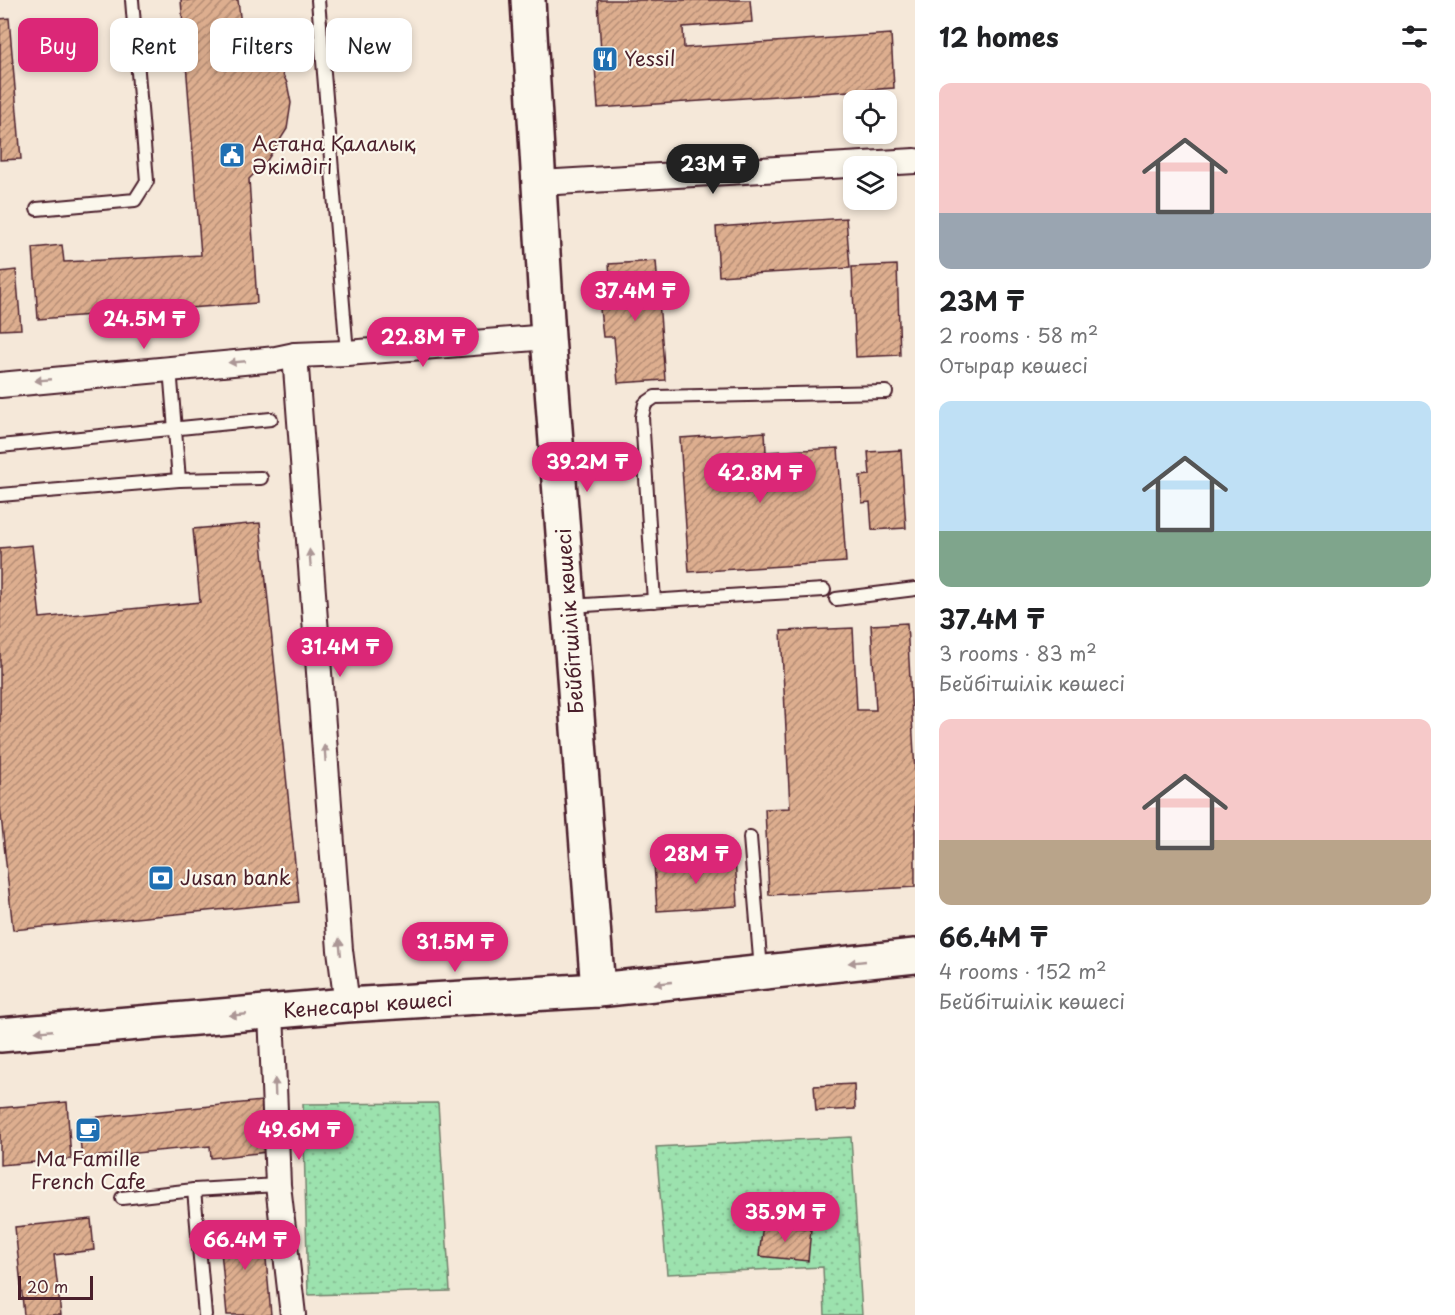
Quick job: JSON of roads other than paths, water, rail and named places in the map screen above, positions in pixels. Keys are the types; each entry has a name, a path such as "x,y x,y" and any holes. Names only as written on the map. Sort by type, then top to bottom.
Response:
{"main road":[{"name":"Бейбітшілік көшесі","path":"528,0 548,337 598,990"},
{"name":"Кенесары көшесі","path":"0,1035 347,1005 598,990 915,956"}],"street":[{"path":"540,183 915,161"},
{"path":"0,385 276,359 295,355 548,337"},
{"path":"295,355 340,950 347,1005"},
{"path":"271,1012 278,1185 293,1315"}],"lane":[{"path":"37,209 135,200 147,181 132,0"},
{"path":"318,0 347,353"},
{"path":"170,368 179,480"},
{"path":"654,601 642,417 645,404 655,397 886,392"},
{"path":"0,446 271,419"},
{"path":"0,495 179,480 261,478"},
{"path":"836,600 915,589"},
{"path":"568,607 824,590"},
{"path":"750,837 761,973"},
{"path":"122,1198 194,1190 278,1185"},
{"path":"194,1190 205,1315"}],"place":[{"name":"Yessil","path":"605,59"},
{"name":"Астана Қалалық Әкімдігі","path":"232,155"},
{"name":"Jusan bank","path":"161,878"},
{"name":"Ma Famille French Cafe","path":"88,1130"}]}
